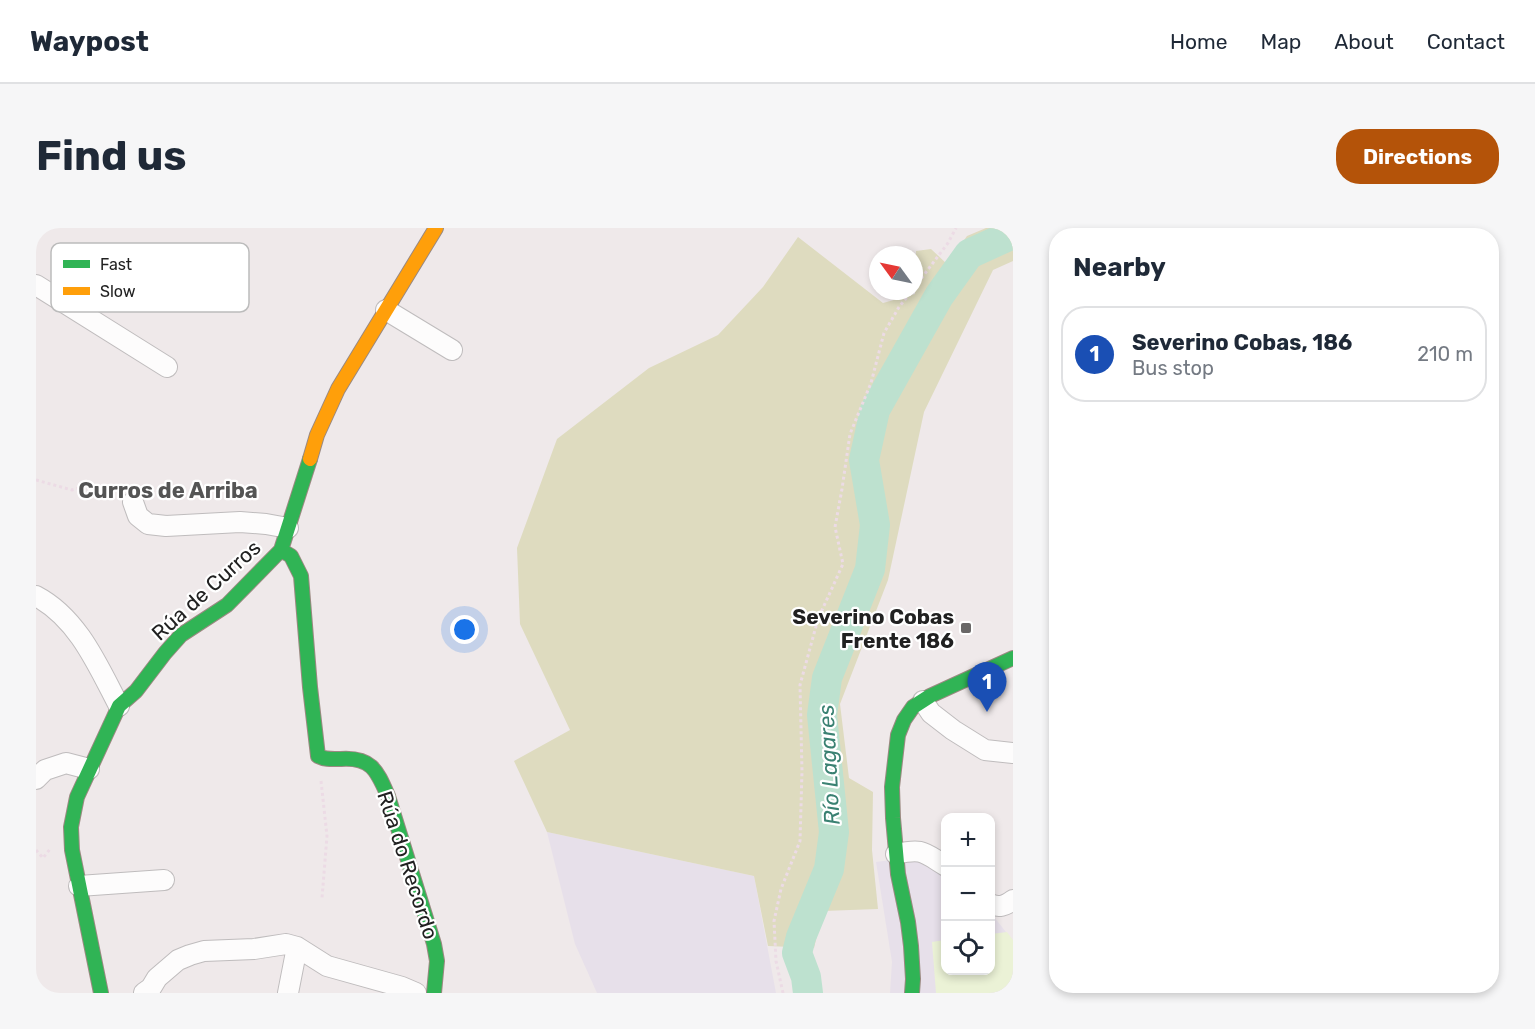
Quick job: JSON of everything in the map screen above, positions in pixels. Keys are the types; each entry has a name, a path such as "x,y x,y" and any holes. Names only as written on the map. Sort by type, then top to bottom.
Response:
{"street":[{"name":"Rúa de Curros","path":"101,993 72,850 71,827 77,797 89,769 119,706 136,692 165,653 181,635 226,605 281,550 317,435 338,389 436,228"},
{"path":"36,285 51,294"},
{"path":"386,310 452,350"},
{"path":"79,312 167,367"},
{"path":"133,502 138,516 148,524 166,526 240,522 288,528"},
{"name":"Rúa de Curros","path":"281,550 291,556 301,576 317,753"},
{"path":"36,596 48,602 72,625 97,664 119,706"},
{"path":"912,993 911,946 898,874 893,818 892,787 898,735 913,707 930,696 1013,658"},
{"path":"923,701 931,713 985,750 1013,753"},
{"name":"Rúa do Recordo","path":"317,753 322,759 328,760 360,758 369,763 378,775 387,796 434,944 436,961 434,993"},
{"path":"36,779 45,770 66,763 89,769"},
{"path":"896,854 911,850 921,851 941,864"},
{"path":"79,886 164,880"},
{"path":"995,906 1005,906 1013,900"},
{"path":"144,993 178,960 190,955 204,951 254,950 286,944 297,947 327,966 416,993"},
{"path":"288,993 297,947"}],"path":[{"path":"923,277 948,243 956,228"},
{"path":"783,993 776,961 774,921 781,889 800,841 802,771 800,685 818,619 843,564 835,528 850,434 871,383 884,333 905,300"},
{"path":"36,480 72,490 83,487 127,494 133,502"},
{"path":"317,753 327,836 322,898"},
{"path":"36,850 43,858"}],"shaded area":[{"path":"986,228 1013,228 1013,261 993,270 924,412 888,580 840,704 849,778 873,792 872,850 878,909 823,911 814,948 768,946 754,876 547,832 514,761 570,730 520,624 517,548 557,439 649,368 718,335 763,287 798,237 869,292 869,300 879,300 883,303 894,300 923,300 923,250 931,249 947,264 967,236"},
{"path":"547,832 754,876 776,993 597,993 575,944"},
{"path":"921,856 941,868 941,975 995,975 995,918 1013,941 1013,993 890,993 892,962 876,862"}],"green space":[{"path":"1007,932 1013,940 1013,993 936,993 932,942 941,941 941,975 995,975 995,934"}],"waterway":[{"name":"Río Lagares","path":"808,993 806,977 797,953 801,937 829,869 834,832 822,715 827,678 870,569 875,525 864,460 875,410 939,296 969,254 1013,234"}],"traffic: fast":[{"path":"101,993 72,850 71,827 77,797 119,706 136,691 181,635 227,605 281,550 310,459"},
{"path":"281,550 291,556 301,576 318,756 329,759 360,760 372,767 380,779 388,796 434,944 437,961 434,993"},
{"path":"912,993 911,946 898,874 893,818 892,787 898,735 913,707 930,696 1013,658"}],"traffic: slow":[{"path":"310,459 317,435 338,389 436,228"}],"place":[{"name":"Severino Cobas Frente 186","path":"966,628"},
{"name":"Severino Cobas, 186","path":"987,712"}],"district":[{"name":"Curros de Arriba","path":"168,490"}]}
